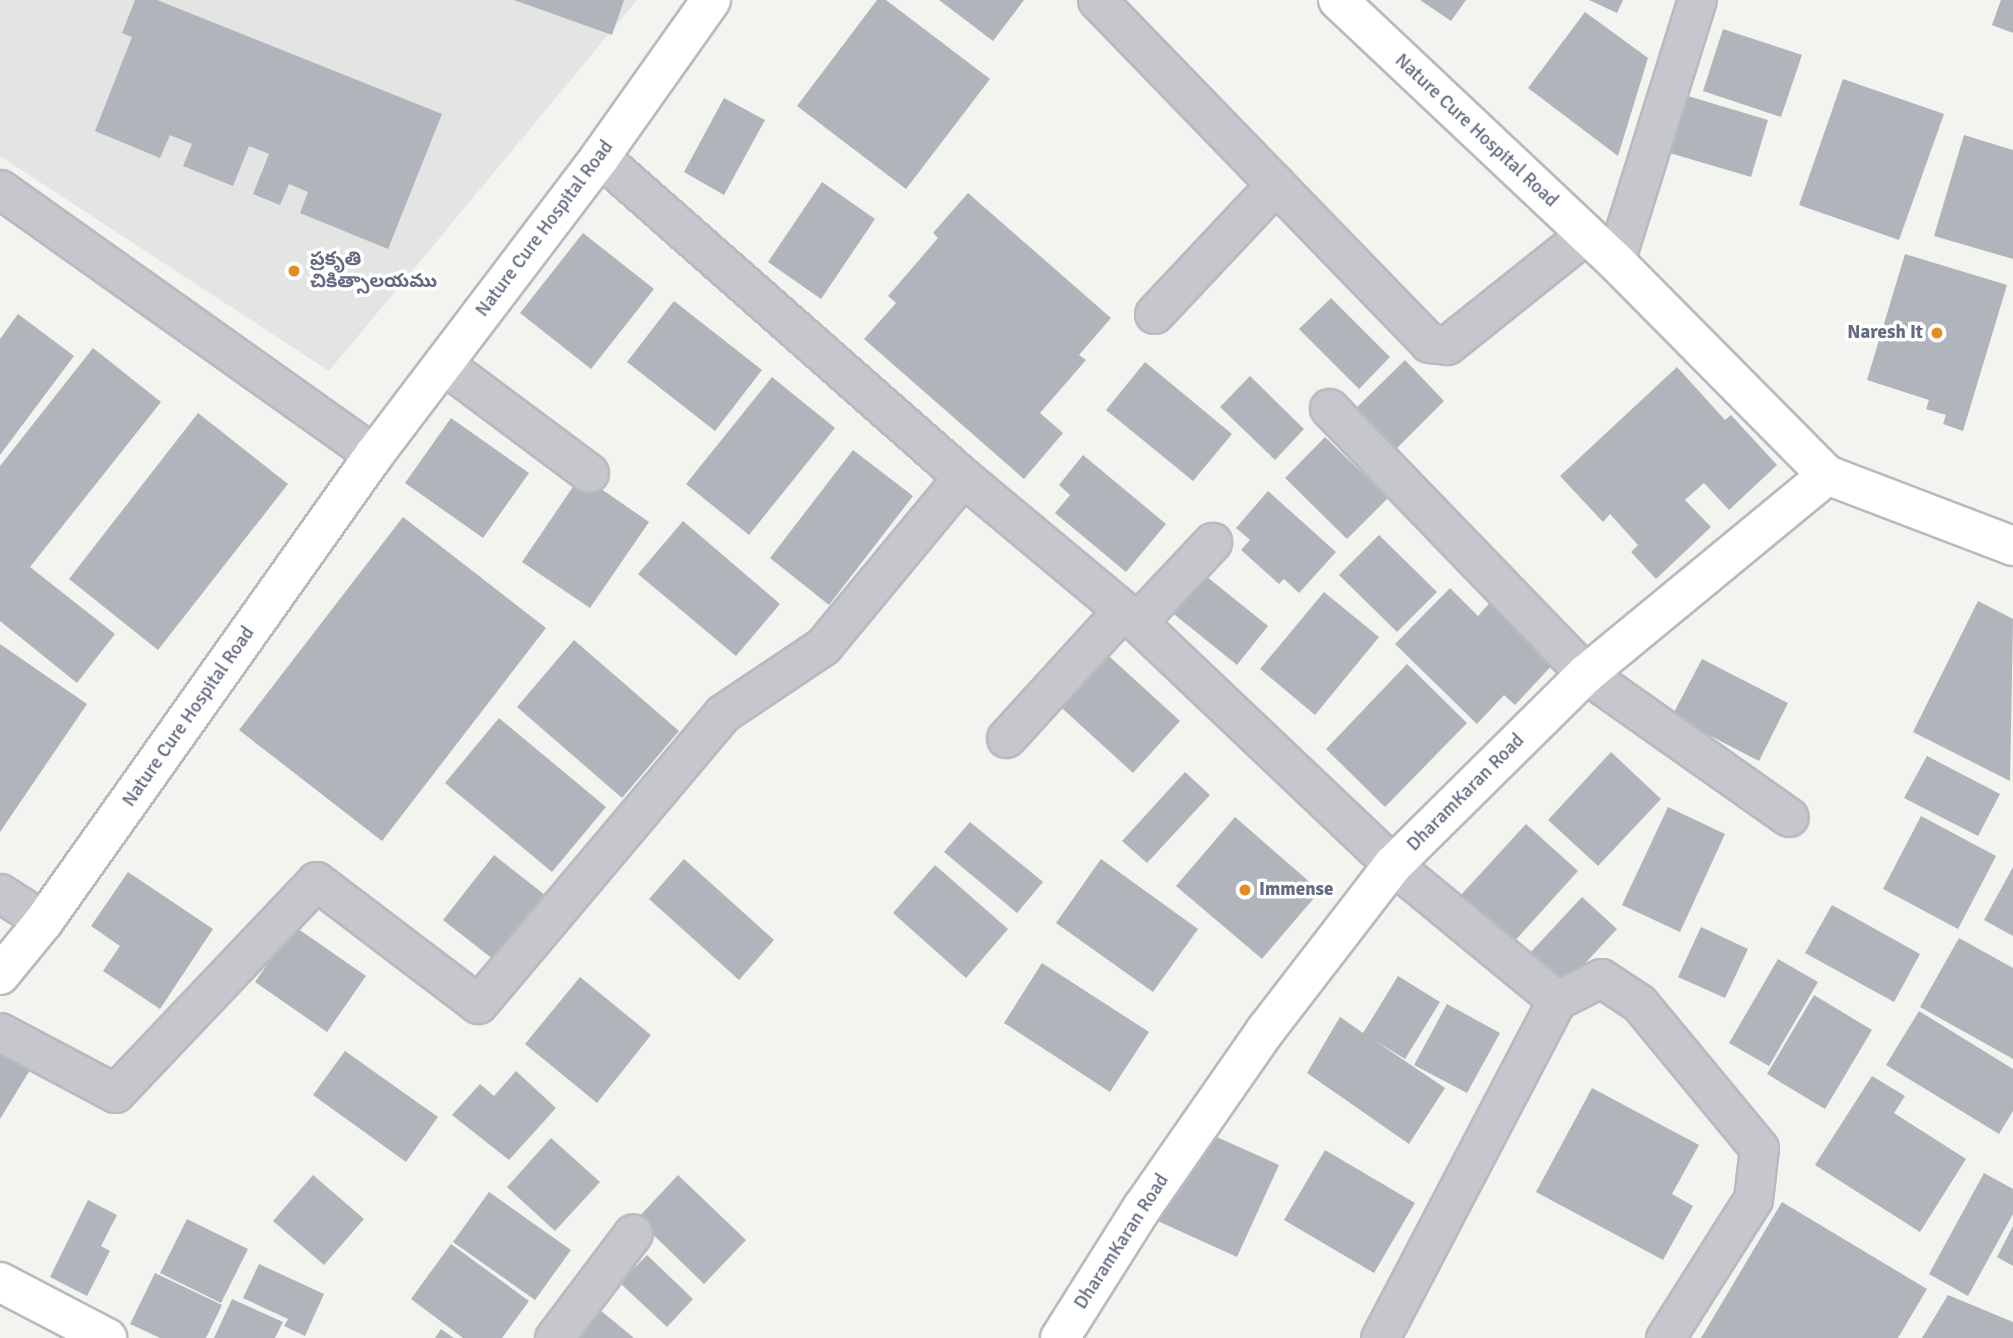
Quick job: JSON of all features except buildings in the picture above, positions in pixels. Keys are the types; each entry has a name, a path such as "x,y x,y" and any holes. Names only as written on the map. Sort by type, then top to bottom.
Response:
{"street":[{"name":"Nature Cure Hospital Road","path":"0,975 44,921 373,455 600,157 711,0"},
{"path":"1097,0 1429,343 1438,346 1453,341 1586,234"},
{"name":"Nature Cure Hospital Road","path":"1338,0 1615,261 1827,475"},
{"path":"1615,261 1697,0"},
{"path":"600,157 963,477 1130,616 1393,865 1557,1000"},
{"path":"1154,314 1276,184"},
{"path":"0,189 373,455"},
{"path":"443,364 589,473"},
{"path":"1329,408 1587,674 1789,817"},
{"path":"1827,475 2013,545"},
{"name":"DharamKaran Road","path":"1060,1338 1142,1208 1265,1031 1393,865 1587,674 1827,475"},
{"path":"0,1032 115,1093 316,881 478,1004 723,713 824,646 963,477"},
{"path":"1006,738 1130,616 1212,542"},
{"path":"0,893 44,921"},
{"path":"1380,1338 1557,1000 1601,978 1630,996 1759,1148 1753,1199 1665,1338"},
{"path":"554,1338 633,1233"},
{"path":"0,1282 107,1338"}],"shaded area":[{"name":"ప్రకృతి చికిత్సాలయము","path":"0,0 637,0 329,371 0,156"}],"place":[{"name":"ప్రకృతి చికిత్సాలయము","path":"294,271"},
{"name":"Naresh It","path":"1937,333"},
{"name":"Immense","path":"1245,890"}]}
